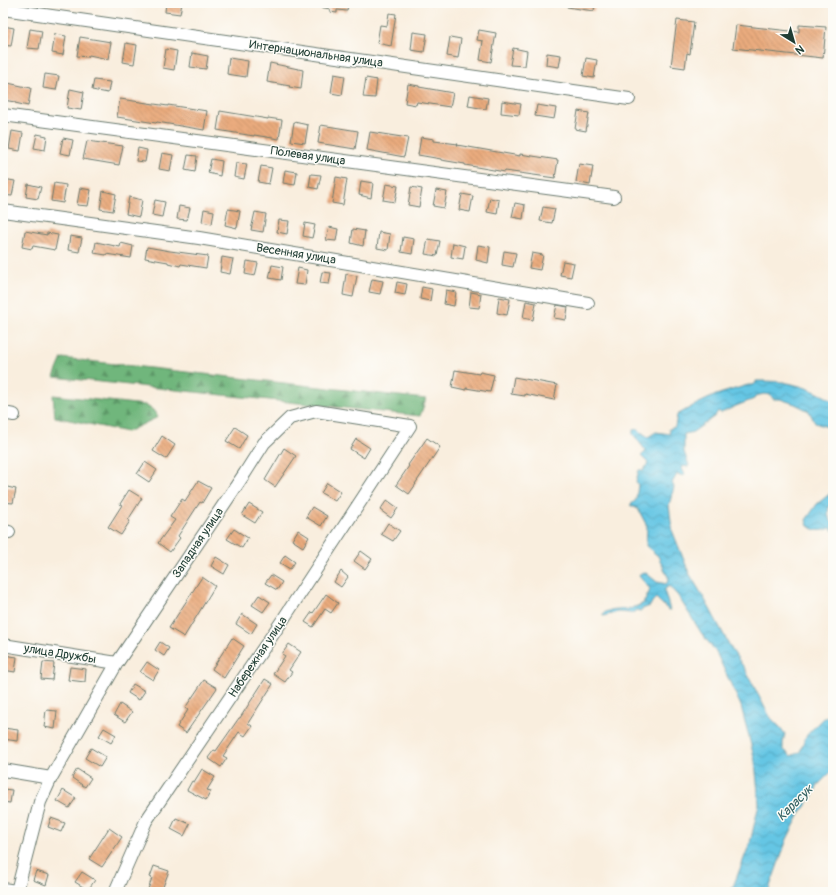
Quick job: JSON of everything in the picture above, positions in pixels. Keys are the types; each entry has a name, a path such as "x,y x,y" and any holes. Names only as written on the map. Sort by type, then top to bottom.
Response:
{"street":[{"name":"Интернациональная улица","path":"3,9 629,99"},
{"name":"Полевая улица","path":"3,115 614,197"},
{"name":"Весенняя улица","path":"3,210 199,238 588,303"},
{"name":"Западная улица","path":"19,891 40,802 51,778 117,663 264,443 290,418 316,411 410,426"},
{"name":"Набережная улица","path":"115,892 146,821 280,625 410,426"},
{"name":"улица Дружбы","path":"3,645 117,663"},
{"path":"3,770 51,778"},
{"path":"3,889 19,891"}],"green space":[{"path":"62,358 426,399 420,416 54,377"},
{"path":"53,395 145,405 153,410 158,417 127,432 55,417"}],"water":[{"name":"Карасук","path":"756,381 776,382 801,386 833,401 833,429 815,423 809,411 780,399 773,399 771,395 764,394 755,396 754,399 721,413 718,411 715,416 693,432 684,434 684,452 689,465 688,467 683,466 682,469 685,474 684,476 677,474 672,483 674,487 669,505 672,530 689,573 732,650 745,669 766,710 785,734 783,749 791,756 800,752 806,736 822,719 833,713 833,770 819,784 801,812 787,839 768,892 731,892 750,843 759,804 755,761 741,706 716,652 702,634 678,596 669,586 664,590 670,610 668,610 656,598 650,606 642,609 641,611 637,610 631,613 618,612 604,616 602,615 610,610 631,609 644,603 646,600 646,595 648,595 650,589 639,576 642,572 646,573 657,582 666,584 669,579 658,556 646,546 647,526 638,509 630,505 636,500 638,485 636,481 639,470 644,470 648,463 641,456 646,451 633,434 633,430 637,429 648,437 656,432 670,434 669,429 675,427 677,415 716,395 748,385 753,385"},
{"path":"832,492 833,496 828,515 833,523 833,531 831,528 819,530 808,526 806,520 817,504"}],"building":[{"path":"166,3 182,3 180,14 165,12"},
{"path":"320,3 348,3 347,11 337,10 337,13 330,12 330,9 319,7"},
{"path":"568,3 595,3 594,11 567,7"},
{"path":"389,13 396,14 391,46 377,43 380,25 387,26"},
{"path":"677,20 694,22 690,54 687,53 685,68 671,66"},
{"path":"736,25 799,32 799,25 826,27 823,58 733,48"},
{"path":"3,26 14,28 11,46 3,45"},
{"path":"30,29 42,31 39,49 27,48"},
{"path":"479,30 496,33 491,62 480,60 483,41 477,40"},
{"path":"413,32 427,34 424,52 411,50"},
{"path":"55,34 66,36 63,55 52,53"},
{"path":"80,37 111,42 108,59 89,55 88,57 77,56"},
{"path":"450,37 461,39 458,58 447,56"},
{"path":"126,43 137,45 134,64 123,62"},
{"path":"513,48 527,51 525,66 510,65"},
{"path":"166,49 177,51 174,70 163,68"},
{"path":"192,53 208,56 206,69 190,67"},
{"path":"547,53 561,55 559,67 546,65"},
{"path":"229,58 248,61 246,77 227,74"},
{"path":"586,58 597,60 594,78 583,76"},
{"path":"270,63 303,70 301,89 267,82"},
{"path":"45,74 59,76 56,90 43,88"},
{"path":"334,74 345,76 342,95 331,93"},
{"path":"366,78 377,80 375,98 363,97"},
{"path":"94,80 110,82 108,93 92,90"},
{"path":"3,82 31,88 28,106 3,100"},
{"path":"408,84 453,93 450,107 417,102 416,105 405,103"},
{"path":"70,89 84,92 81,110 67,108"},
{"path":"470,95 488,98 486,109 468,106"},
{"path":"120,99 207,111 204,130 117,117"},
{"path":"502,101 521,104 519,115 501,113"},
{"path":"537,105 556,108 554,119 535,116"},
{"path":"220,111 282,120 279,139 217,130"},
{"path":"578,111 589,113 586,131 575,129"},
{"path":"294,122 308,125 305,143 291,141"},
{"path":"321,125 358,131 355,149 318,143"},
{"path":"12,131 23,133 20,151 9,149"},
{"path":"370,132 408,138 404,157 367,150"},
{"path":"37,134 47,136 45,150 34,148"},
{"path":"421,137 434,139 434,141 520,156 520,154 558,160 555,178 505,172 418,155"},
{"path":"63,138 73,140 70,155 60,153"},
{"path":"87,141 123,146 119,165 83,159"},
{"path":"138,148 147,150 145,162 136,161"},
{"path":"162,153 173,155 170,171 159,169"},
{"path":"188,155 197,156 195,172 185,170"},
{"path":"211,159 222,161 220,176 208,173"},
{"path":"236,163 247,164 244,179 234,177"},
{"path":"579,164 593,166 590,185 576,182"},
{"path":"261,166 272,168 269,184 258,182"},
{"path":"285,170 297,172 295,185 283,183"},
{"path":"311,174 321,175 318,189 309,187"},
{"path":"336,177 347,179 343,205 332,203"},
{"path":"3,179 15,181 12,196 3,195"},
{"path":"361,181 373,183 371,198 359,195"},
{"path":"54,183 66,185 63,203 51,201"},
{"path":"28,184 41,187 38,199 26,197"},
{"path":"386,184 398,186 395,202 383,200"},
{"path":"411,187 422,189 419,207 408,205"},
{"path":"80,188 91,190 88,206 77,205"},
{"path":"436,190 447,192 444,208 433,206"},
{"path":"103,191 116,194 113,211 100,209"},
{"path":"462,194 473,196 470,212 459,210"},
{"path":"129,197 142,200 139,217 126,214"},
{"path":"490,198 499,200 497,214 487,212"},
{"path":"155,200 165,202 162,217 152,215"},
{"path":"515,203 525,205 523,219 512,217"},
{"path":"179,206 190,208 187,220 177,219"},
{"path":"543,207 555,209 552,223 540,221"},
{"path":"204,209 214,211 212,224 202,222"},
{"path":"228,209 240,211 237,228 225,225"},
{"path":"255,212 266,214 263,232 251,230"},
{"path":"279,220 289,221 287,234 277,232"},
{"path":"305,223 315,225 312,238 303,236"},
{"path":"329,227 338,229 336,241 326,240"},
{"path":"353,229 365,231 363,246 351,243"},
{"path":"25,231 47,235 47,233 58,235 55,250 33,246 32,249 22,247"},
{"path":"379,232 390,234 388,250 377,248"},
{"path":"70,236 82,238 79,252 68,250"},
{"path":"403,237 414,239 412,254 401,252"},
{"path":"428,239 440,241 437,256 425,254"},
{"path":"96,242 120,247 121,243 133,246 131,258 94,253"},
{"path":"453,243 465,246 463,259 451,257"},
{"path":"478,245 490,247 488,263 476,260"},
{"path":"147,247 208,256 206,268 181,264 180,266 168,262 145,258"},
{"path":"504,251 516,253 513,267 502,265"},
{"path":"532,253 543,255 540,270 529,268"},
{"path":"222,257 233,259 230,274 220,272"},
{"path":"247,261 258,263 255,276 245,274"},
{"path":"563,261 574,263 571,277 560,275"},
{"path":"272,265 283,267 281,280 269,278"},
{"path":"298,268 307,270 305,285 295,284"},
{"path":"322,272 331,273 329,284 320,283"},
{"path":"346,274 357,276 353,297 343,295"},
{"path":"372,279 383,281 380,294 369,292"},
{"path":"397,282 407,284 405,295 395,293"},
{"path":"422,287 432,289 430,301 420,299"},
{"path":"446,290 456,292 454,306 444,304"},
{"path":"471,292 481,294 479,308 469,307"},
{"path":"499,297 510,299 507,315 497,313"},
{"path":"526,301 536,303 533,320 523,318"},
{"path":"557,305 568,307 566,320 554,318"},
{"path":"455,370 494,375 490,392 452,387"},
{"path":"514,377 557,385 554,400 525,394 525,396 511,394"},
{"path":"235,427 247,435 239,449 226,441"},
{"path":"162,436 175,445 166,459 153,451"},
{"path":"427,438 440,447 409,494 396,485"},
{"path":"356,439 370,448 364,458 350,449"},
{"path":"284,448 296,456 275,487 265,480"},
{"path":"145,462 157,470 149,482 137,474"},
{"path":"198,481 211,488 178,536 180,538 170,552 158,543 175,520 170,517 182,499 185,501"},
{"path":"327,483 341,492 335,501 321,493"},
{"path":"3,486 16,489 13,503 3,502"},
{"path":"129,490 142,498 128,520 130,521 121,535 108,527 122,505 120,504"},
{"path":"387,500 398,508 391,518 380,510"},
{"path":"249,504 262,512 255,523 242,515"},
{"path":"312,507 327,516 321,526 306,517"},
{"path":"388,523 400,531 393,541 381,534"},
{"path":"234,529 248,538 242,548 227,539"},
{"path":"298,530 309,537 303,547 292,540"},
{"path":"361,551 372,559 365,569 354,561"},
{"path":"285,555 295,562 290,569 280,563"},
{"path":"216,557 229,565 224,574 211,566"},
{"path":"341,571 348,577 341,587 334,582"},
{"path":"271,575 282,582 277,590 265,583"},
{"path":"202,577 215,586 184,637 169,628"},
{"path":"326,594 338,603 331,613 325,609 313,627 305,622"},
{"path":"259,595 270,602 263,612 252,605"},
{"path":"242,614 257,624 251,634 236,624"},
{"path":"232,638 244,646 224,678 212,669"},
{"path":"160,642 169,648 164,656 155,650"},
{"path":"289,644 301,652 289,670 292,672 285,682 273,674 285,656 282,654"},
{"path":"4,655 17,657 15,672 3,670"},
{"path":"43,662 54,663 52,680 41,679"},
{"path":"147,662 159,670 153,680 140,672"},
{"path":"70,667 86,669 85,682 68,680"},
{"path":"265,679 273,684 248,723 252,726 245,736 239,732 223,756 227,758 221,767 208,758 214,750 216,751 240,718"},
{"path":"204,680 217,688 186,733 177,727 188,710 185,708"},
{"path":"133,684 145,691 139,700 128,693"},
{"path":"120,704 132,712 125,722 114,715"},
{"path":"46,710 57,711 55,729 44,727"},
{"path":"3,728 18,730 17,741 3,739"},
{"path":"104,728 116,735 111,743 99,736"},
{"path":"91,748 106,757 100,767 85,758"},
{"path":"77,769 91,778 85,787 72,778"},
{"path":"202,769 215,777 207,790 211,791 206,800 187,790"},
{"path":"3,789 12,790 10,803 3,802"},
{"path":"63,790 76,798 69,808 57,801"},
{"path":"51,818 65,823 61,832 48,827"},
{"path":"176,818 190,824 184,836 171,829"},
{"path":"109,828 122,837 102,867 89,859"},
{"path":"154,866 169,871 161,892 147,892 152,878 150,877"},
{"path":"36,871 49,875 46,885 33,880"},
{"path":"82,872 95,880 88,890 75,882"}]}
